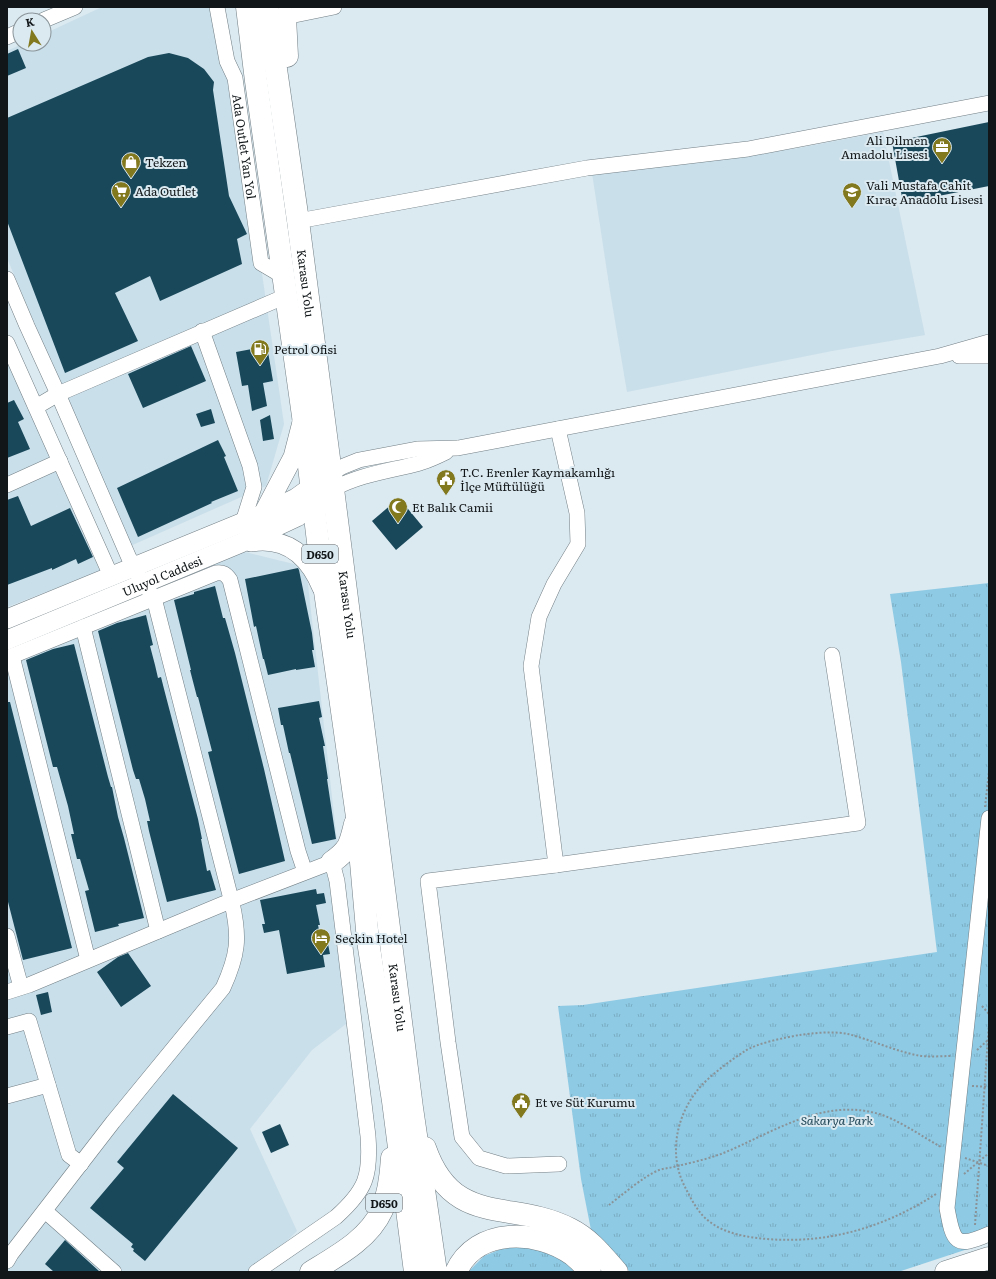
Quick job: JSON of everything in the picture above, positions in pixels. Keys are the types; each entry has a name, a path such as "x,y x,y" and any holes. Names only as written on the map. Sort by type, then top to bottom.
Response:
{"highway":[{"path":"233,7 273,202"},
{"name":"Karasu Yolu","path":"247,7 303,416 326,599 357,817 368,941 403,1104"},
{"name":"Karasu Yolu","path":"278,10 294,193 332,481 403,1104"},
{"path":"332,862 344,853 351,841 357,817"},
{"path":"403,1104 437,1175 445,1186 456,1195 481,1207 540,1218 570,1229 583,1237 596,1248 617,1272"},
{"name":"D650","path":"310,1272 356,1242 375,1222 382,1210 390,1179 392,1155 403,1104"},
{"name":"D650","path":"403,1104 415,1272"},
{"name":"D650","path":"403,1104 436,1272"},
{"path":"456,1272 464,1259 480,1245 500,1237 513,1236 527,1237 558,1246 572,1255 590,1272"},
{"path":"946,1272 989,1258"}],"main road":[{"path":"263,514 293,457 303,416"},
{"path":"312,495 332,481"},
{"name":"Uluyol Caddesi","path":"9,652 57,619 143,580 241,543 297,517 312,495"},
{"name":"Uluyol Caddesi","path":"7,619 111,576 143,580 243,522 296,498 312,495"},
{"path":"241,543 256,541 278,542 296,550 310,565 321,585 326,599"}],"street":[{"path":"52,17 75,7"},
{"name":"Ada Outlet Yan Yol","path":"217,7 227,61 235,78 261,263 285,286"},
{"path":"278,10 334,7"},
{"path":"298,221 587,168 748,149 989,103"},
{"path":"7,279 129,558 143,580 231,901 236,920 237,937 236,954 231,972 223,988 113,1122 7,1261"},
{"path":"36,407 58,394 202,331 285,286"},
{"path":"202,331 250,466 254,487 243,522"},
{"path":"7,342 111,576"},
{"path":"332,481 347,481 421,463 452,449 940,356 989,342"},
{"path":"940,356 989,356"},
{"path":"556,865 531,666 539,617 554,584 578,544 577,514 558,429"},
{"path":"7,485 60,461"},
{"path":"88,960 9,652 83,627 143,580 222,572 227,575 230,580 298,852 305,872"},
{"path":"83,627 158,931"},
{"path":"558,1164 506,1166 479,1158 462,1137 448,1042 428,881 556,865 858,823 832,655"},
{"path":"989,818 947,1208 950,1225 956,1239 961,1242 969,1242 989,1234"},
{"path":"7,936 14,990 231,901 332,862 337,881 367,1129 369,1155 368,1169 357,1197 336,1217 256,1272"},
{"path":"7,1027 29,1021 68,1155 81,1164"},
{"path":"7,1096 48,1085"},
{"path":"45,1211 114,1272"}],"path":[{"path":"974,1229 989,1023"},
{"path":"988,1040 972,1055 922,1056 847,1034 824,1033 801,1035 771,1041 746,1050 701,1086 687,1106 679,1125 675,1147 680,1178 689,1196 703,1216 722,1229 745,1237 784,1240 807,1240 834,1237 862,1229 897,1216 921,1204 949,1185 989,1153"},
{"path":"609,1205 658,1170 720,1154 797,1120 829,1111 864,1111 880,1115 896,1122 952,1153 989,1166"}],"shaded area":[{"path":"102,7 223,7 284,424 266,486 128,547 7,258 7,51 12,49 12,52 52,52 52,30"},
{"path":"883,132 925,335 832,351 627,392 592,173 793,149"},
{"path":"7,360 100,571 7,607"},
{"path":"241,551 306,567 355,1017 312,1050 250,1129 297,1231 255,1272 7,1272 7,650"}],"green space":[{"name":"Sakarya Park","path":"989,583 989,1242 898,1272 630,1272 603,1241 591,1230 581,1179 558,1006 583,1005 937,952 901,662 890,594"},
{"path":"511,1245 545,1248 582,1272 468,1272 484,1256"}],"building":[{"path":"12,52 19,52 26,68 7,76 7,54"},
{"name":"Ada Outlet","path":"169,53 188,58 204,69 214,82 213,90 229,196 247,234 237,239 242,264 160,301 150,276 115,293 138,341 65,373 7,221 7,118 148,57"},
{"name":"Ali Dilmen Amadolu Lisesi","path":"989,122 989,186 903,203 892,142"},
{"path":"191,346 206,381 143,408 128,374"},
{"path":"267,346 273,381 263,383 267,406 252,411 248,385 242,386 236,352"},
{"path":"14,400 24,419 18,422 30,449 7,458 7,403"},
{"path":"211,409 215,423 201,427 196,414"},
{"path":"270,415 274,439 263,441 260,420"},
{"path":"218,440 226,456 224,457 238,491 211,502 212,503 138,537 117,488"},
{"path":"18,496 31,526 70,508 93,557 78,564 76,559 52,570 52,568 7,585 7,500"},
{"name":"Et Balık Camii","path":"399,498 423,527 396,550 372,521"},
{"path":"298,568 312,633 314,650 312,650 315,667 296,669 268,675 256,626 254,627 245,579"},
{"path":"215,586 223,618 225,618 235,653 285,861 239,874 208,752 212,751 190,670 174,600"},
{"path":"146,615 153,645 150,646 158,678 161,677 198,819 207,871 210,870 216,890 167,902 149,831 147,821 150,821 145,799 139,779 136,779 133,770 98,631 117,623"},
{"path":"74,644 108,777 112,787 118,817 144,918 118,924 119,926 95,932 85,891 89,890 80,859 77,859 71,834 74,834 68,806 57,767 53,767 26,660 53,649"},
{"path":"319,701 322,717 319,718 325,746 323,746 336,839 312,844 283,725 281,725 278,708"},
{"path":"7,702 10,702 72,948 23,960 7,898"},
{"path":"316,889 317,894 324,893 326,903 316,905 322,945 328,944 330,954 323,955 325,967 287,974 279,930 264,933 262,924 265,924 260,900"},
{"path":"128,953 151,986 121,1007 97,972 118,957"},
{"path":"48,992 52,1012 41,1015 36,995"},
{"path":"173,1094 238,1148 145,1261 133,1251 134,1249 131,1247 133,1244 90,1208 124,1168 117,1162"},
{"path":"280,1124 289,1145 271,1153 262,1132"},
{"path":"65,1240 100,1272 54,1272 45,1264"}],"place":[{"name":"Ali Dilmen Amadolu Lisesi","path":"942,164"},
{"name":"Tekzen","path":"131,179"},
{"name":"Ada Outlet","path":"121,208"},
{"name":"Vali Mustafa Cahit Kıraç Anadolu Lisesi","path":"852,209"},
{"name":"Petrol Ofisi","path":"260,366"},
{"name":"T.C. Erenler Kaymakamlığı İlçe Müftülüğü","path":"446,496"},
{"name":"Et Balık Camii","path":"398,524"},
{"name":"Seçkin Hotel","path":"321,955"},
{"name":"Et ve Süt Kurumu","path":"521,1119"}]}
